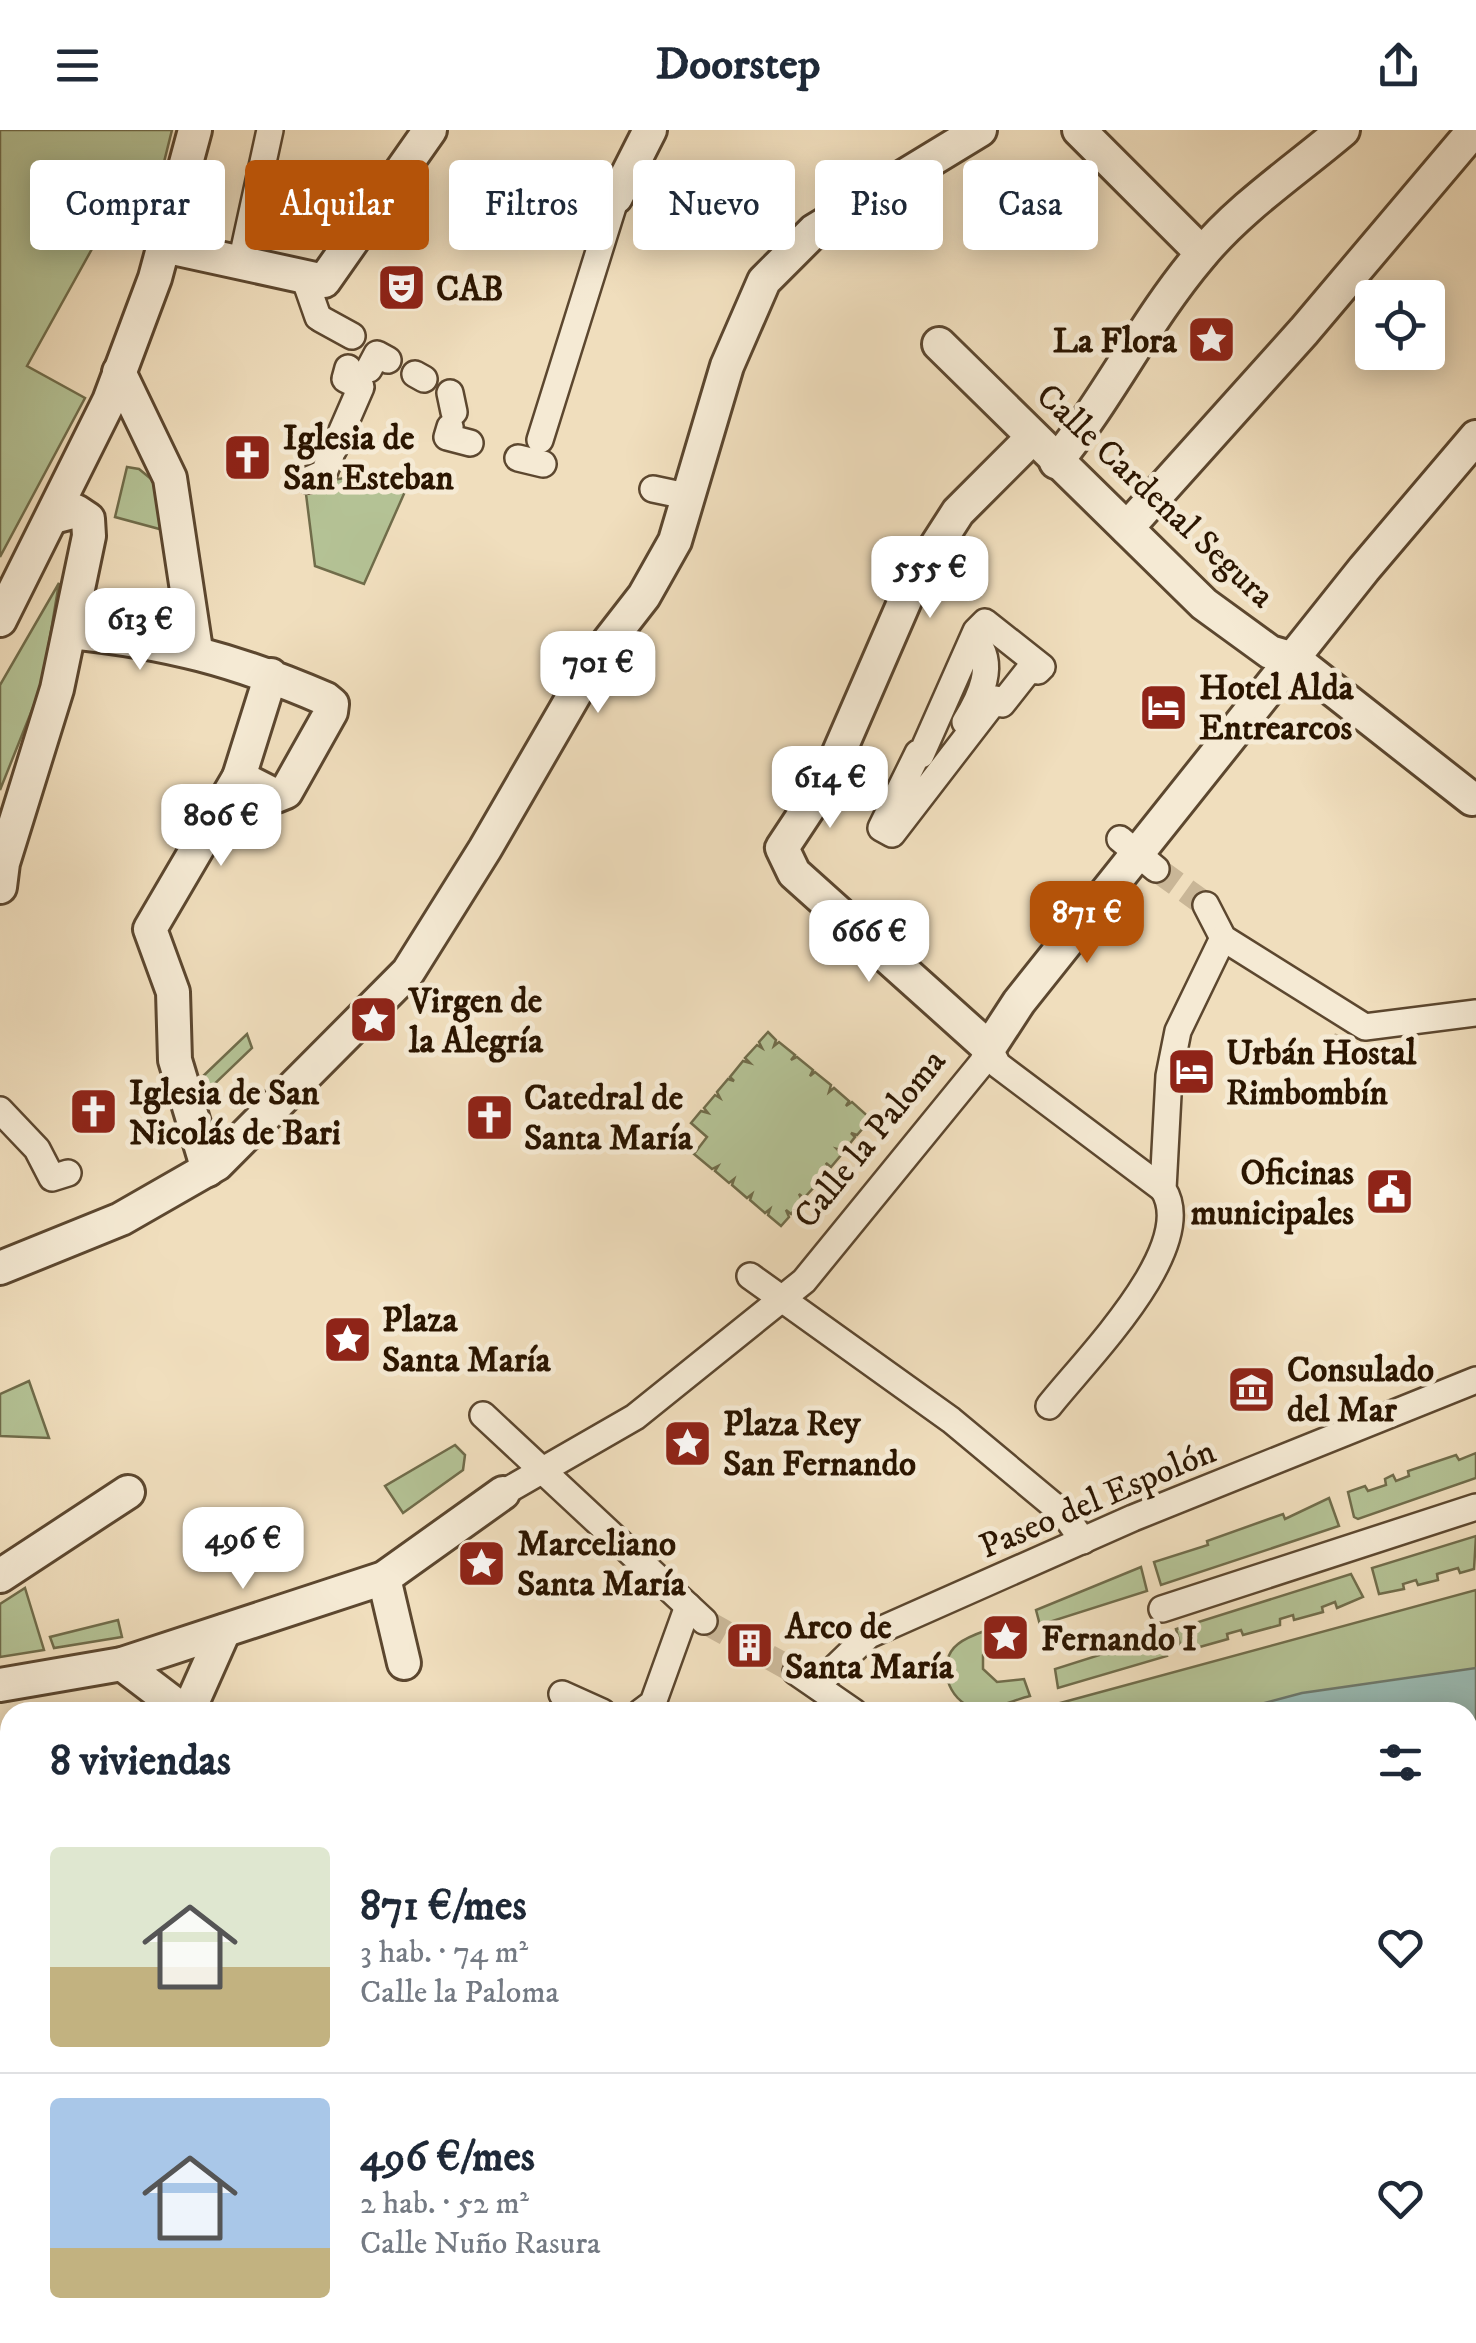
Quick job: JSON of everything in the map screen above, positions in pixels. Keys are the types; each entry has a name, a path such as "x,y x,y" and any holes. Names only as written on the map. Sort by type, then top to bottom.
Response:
{"street":[{"path":"187,160 195,130"},
{"path":"241,263 270,130"},
{"path":"182,250 324,280 430,130"},
{"path":"308,480 324,473 333,452 434,400 616,197 650,130"},
{"path":"1078,130 1202,253"},
{"path":"1056,462 1098,410 1140,335 1202,253 1343,130"},
{"path":"1127,528 1304,331 1474,130"},
{"path":"0,1268 121,1219 208,1170 408,972 485,849 595,659 644,596 675,541 726,366 764,280 834,228 972,144"},
{"path":"0,620 120,372 163,250"},
{"path":"304,277 319,318 434,400"},
{"name":"Calle Cardenal Segura","path":"939,344 1204,604 1270,652 1294,659 1471,800"},
{"path":"120,372 170,478 196,650"},
{"path":"1032,438 958,512 831,797 782,848 794,873 989,1048 998,1065 1164,1188 1170,1200 1173,1222 1164,1257 1049,1406"},
{"name":"Calle la Paloma","path":"780,1301 804,1281 982,1063 1000,1026 1476,438"},
{"path":"654,489 686,496"},
{"path":"0,887 81,633 88,519 76,511 53,517"},
{"path":"968,728 996,699 1002,704 1032,666 1038,671 1042,667 985,622 976,630 921,754 918,753 881,828 892,834 968,728 984,678 984,650 975,640"},
{"path":"81,633 196,650 271,675 332,704 282,795 239,777"},
{"path":"208,1170 176,1060 172,992 150,929 239,777 271,675"},
{"path":"1206,905 1223,938 1364,1027 1476,1014"},
{"path":"1164,1188 1169,1076 1178,1031 1220,973 1223,938"},
{"path":"0,1110 37,1149 52,1178 68,1173"},
{"path":"750,1276 951,1420 1065,1516 1083,1541"},
{"path":"0,1685 122,1664 384,1578 503,1494 634,1417 780,1301"},
{"name":"Paseo del Espolón","path":"838,1702 806,1678 869,1636 1083,1541 1476,1380"},
{"path":"483,1414 696,1613 654,1702"},
{"path":"0,1576 128,1492"},
{"path":"1162,1609 1476,1507"},
{"path":"384,1578 404,1663"},
{"path":"191,1702 224,1631"},
{"path":"122,1664 173,1702"},
{"path":"562,1694 580,1702"}],"green space":[{"path":"0,130 172,130 164,160 30,160 30,250 91,250 27,366 85,398 0,557"},
{"path":"127,467 139,469 156,483 163,530 115,517"},
{"path":"348,469 407,487 364,584 315,566 305,486 344,478"},
{"path":"59,583 42,685 0,790 0,685"},
{"path":"768,1032 776,1040 774,1046 779,1042 795,1055 791,1060 797,1057 813,1070 810,1076 815,1072 831,1085 829,1092 834,1088 849,1101 846,1106 852,1102 871,1119 857,1135 851,1133 855,1137 844,1151 837,1149 842,1154 831,1167 826,1163 829,1169 818,1182 813,1178 816,1185 804,1198 799,1194 802,1200 791,1214 786,1210 789,1217 781,1226 768,1215 770,1209 765,1213 750,1200 752,1194 747,1198 732,1185 734,1179 729,1183 715,1171 718,1166 712,1169 694,1154 707,1137 691,1123 701,1111 708,1113 704,1108 715,1095 720,1098 717,1092 728,1079 734,1081 730,1077 743,1061 750,1063 745,1058 757,1045 762,1048 759,1042"},
{"path":"247,1034 252,1048 202,1096 198,1081"},
{"path":"29,1381 49,1438 0,1436 0,1394"},
{"path":"455,1445 465,1455 463,1470 403,1513 385,1486"},
{"path":"1476,1453 1476,1478 1358,1519 1354,1517 1348,1492 1365,1486 1368,1491 1386,1485 1385,1479 1393,1475 1396,1481 1409,1476 1408,1471 1456,1455 1459,1460"},
{"path":"1329,1498 1339,1526 1161,1585 1154,1562 1283,1514 1285,1519"},
{"path":"1476,1536 1474,1569 1460,1573 1458,1568 1437,1574 1438,1580 1418,1585 1416,1580 1403,1584 1404,1589 1379,1594 1372,1568"},
{"path":"1141,1567 1147,1591 1040,1625 1036,1610"},
{"path":"1351,1574 1363,1597 1337,1608 1335,1602 1322,1607 1323,1612 1294,1620 1293,1615 1280,1619 1280,1625 1243,1635 1241,1630 1227,1634 1228,1639 1182,1652 1176,1629"},
{"path":"25,1588 44,1650 0,1657 0,1604"},
{"path":"1476,1590 1476,1702 1064,1702"},
{"path":"118,1620 122,1637 54,1648 50,1637"},
{"path":"1007,1624 1010,1633 983,1655 983,1669 997,1682 1024,1679 1030,1696 1011,1702 963,1702 958,1698 948,1680 947,1661 958,1644"},
{"path":"1162,1638 1167,1656 1058,1688 1055,1669"}],"water":[{"path":"1476,1668 1476,1702 1268,1702 1302,1693"}],"tunnel":[{"path":"1156,869 1206,905"},
{"path":"1341,1048 1346,1039"},
{"path":"704,1621 796,1672"}],"place":[{"name":"CAB","path":"401,288"},
{"name":"La Flora","path":"1212,340"},
{"name":"Iglesia de San Esteban","path":"248,457"},
{"name":"Hotel Alda Entrearcos","path":"1164,707"},
{"name":"Virgen de la Alegría","path":"374,1020"},
{"name":"Urbán Hostal Rimbombín","path":"1191,1072"},
{"name":"Iglesia de San Nicolás de Bari","path":"94,1112"},
{"name":"Catedral de Santa María","path":"489,1117"},
{"name":"Oficinas municipales","path":"1389,1192"},
{"name":"Plaza Santa María","path":"347,1339"},
{"name":"Consulado del Mar","path":"1252,1389"},
{"name":"Plaza Rey San Fernando","path":"688,1443"},
{"name":"Marceliano Santa María","path":"482,1563"},
{"name":"Fernando I","path":"1006,1638"},
{"name":"Arco de Santa María","path":"750,1646"}]}
